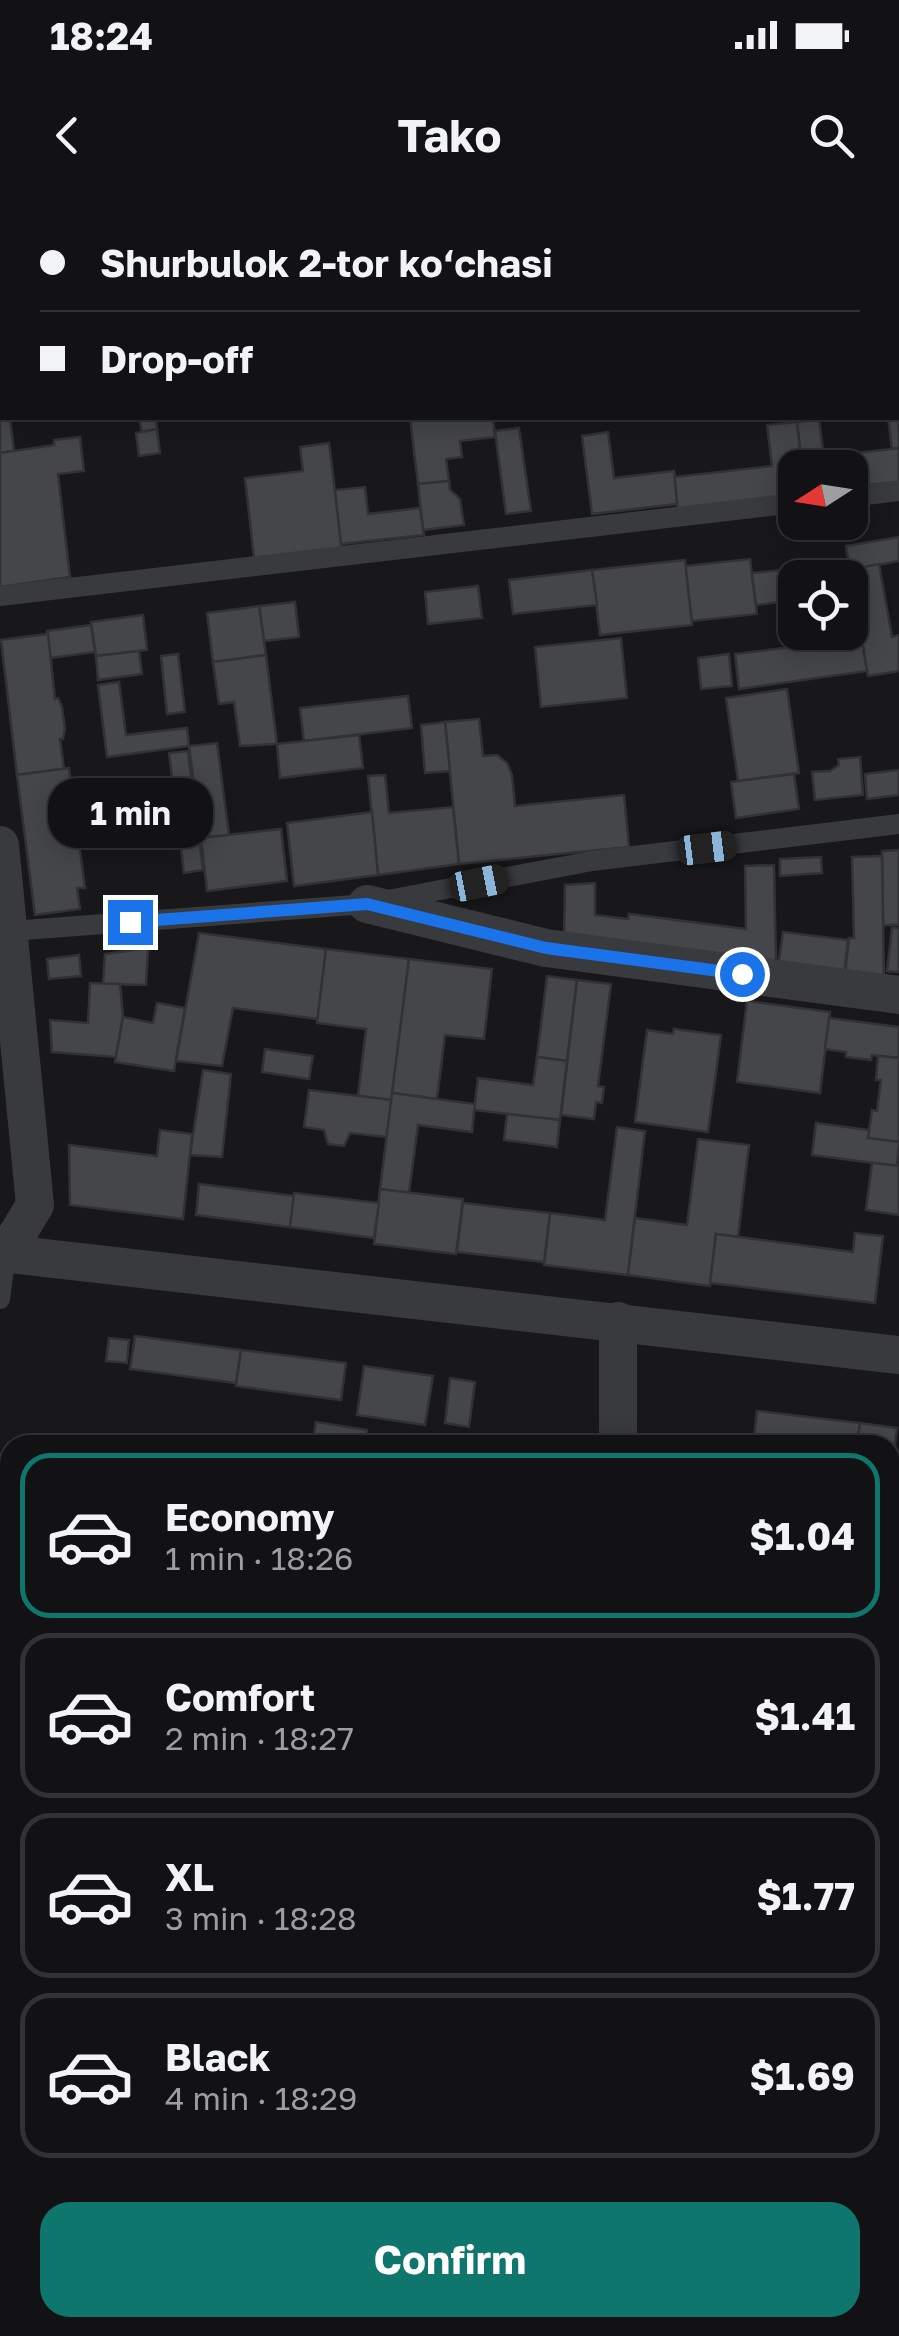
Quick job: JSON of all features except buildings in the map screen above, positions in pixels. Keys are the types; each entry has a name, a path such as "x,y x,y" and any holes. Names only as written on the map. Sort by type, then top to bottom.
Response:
{"street":[{"path":"0,845 36,1205 3,1253 899,1355"},
{"path":"367,904 546,948 899,995"},
{"path":"618,1321 618,1435"}],"lane":[{"path":"868,495 899,491"},
{"path":"0,596 778,506"},
{"path":"11,931 367,904 592,862 899,824"},
{"path":"0,1299 3,1253"}],"route":[{"path":"130,922 367,904 546,948 742,974"}]}
